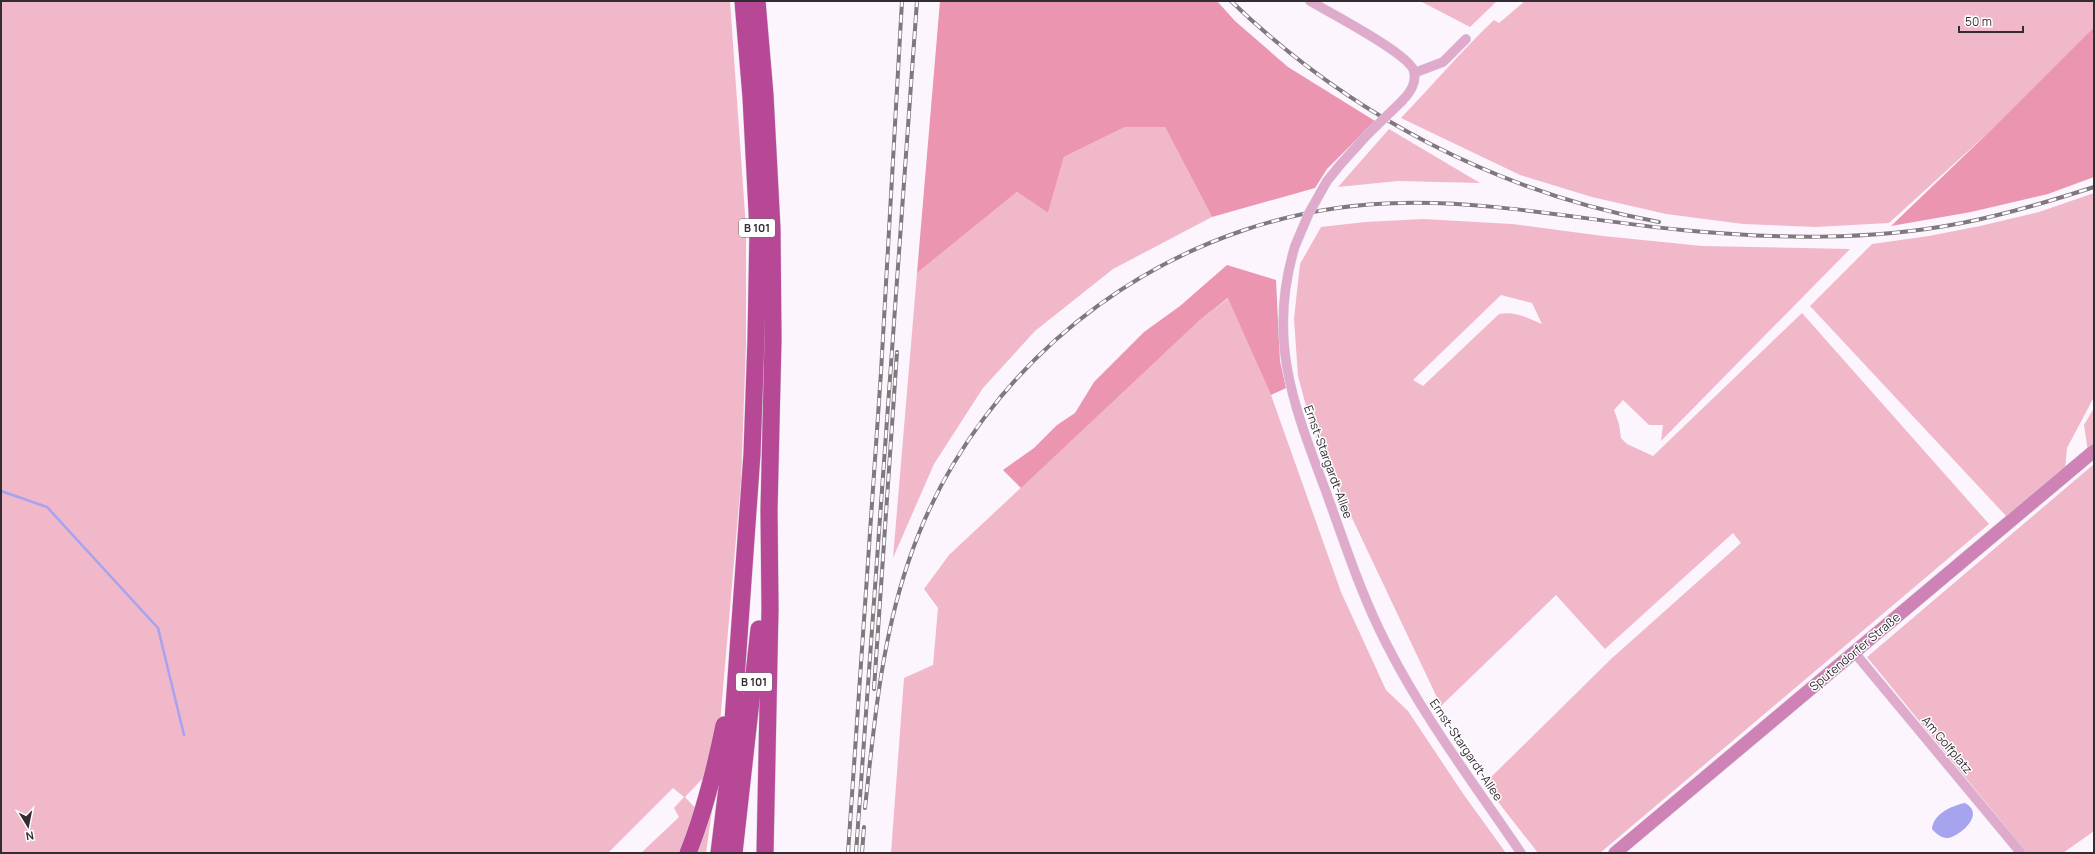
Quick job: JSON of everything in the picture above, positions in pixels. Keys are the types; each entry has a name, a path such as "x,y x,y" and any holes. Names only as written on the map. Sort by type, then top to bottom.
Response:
{"highway":[{"name":"B 101","path":"719,853 730,763 752,454 758,230 751,96 743,1"},
{"name":"B 101","path":"734,853 756,667 769,510 772,229 765,95 757,1"},
{"path":"765,853 770,609 769,510"},
{"path":"688,853 700,822 713,776 738,660"}],"main road":[{"name":"Sputendorfer Straße","path":"1615,853 2094,451"}],"street":[{"path":"1310,1 1401,56 1410,64 1414,73 1443,62 1466,39"},
{"name":"Ernst-Stargardt-Allee","path":"1414,73 1413,86 1402,101 1340,164 1308,213 1296,246 1288,277 1284,307 1283,337 1286,367 1296,410 1347,549 1377,625 1402,674 1445,742 1521,853"},
{"name":"Am Golfplatz","path":"1854,652 2021,853"}],"shaded area":[{"path":"1,1 730,1 746,228 746,345 741,481 720,723 703,778 685,797 698,811 683,853 641,853 679,817 674,808 684,797 673,788 608,853 1,853"},
{"path":"940,1 1217,1 1235,21 1288,67 1375,121 1327,169 1315,188 1212,217 1165,127 1125,127 1064,157 1048,213 1017,192 917,273"},
{"path":"1420,1 1497,1 1470,27"},
{"path":"1525,1 2094,1 2094,27 1989,132 1889,223 1816,227 1743,224 1666,214 1592,197 1520,175 1401,118 1494,20 1499,23"},
{"path":"2094,27 2094,177 2048,194 1971,212 1891,226 1989,132"},
{"path":"1125,127 1165,127 1212,217 1113,269 1035,331 983,388 934,464 893,558 917,273 1017,192 1048,213 1064,157"},
{"path":"1389,129 1480,183 1398,181 1338,187"},
{"path":"2094,193 2094,397 2067,448 2065,471 2008,518 1810,306 1872,244 1929,236 1980,226 2039,212"},
{"path":"1423,219 1512,224 1603,236 1702,246 1850,249 1661,441 1663,425 1649,425 1623,400 1614,410 1619,424 1621,438 1627,444 1653,456 1802,313 1989,524 1600,853 1538,853 1484,784 1611,659 1741,543 1733,533 1605,649 1556,595 1441,706 1325,461 1310,421 1298,376 1294,319 1300,264 1321,227 1365,222","holes":["1501,295 1532,303 1542,324 1516,314 1499,314 1423,386 1413,380"]},
{"path":"1227,265 1276,280 1280,361 1286,388 1271,395 1228,298 1200,320 1021,488 1003,470 1034,448 1057,425 1075,413 1094,382 1144,332 1180,306"},
{"path":"1229,298 1271,395 1341,592 1386,690 1408,711 1464,795 1506,853 891,853 904,678 933,665 938,608 924,589 949,555 1200,320"},
{"path":"2094,408 2094,447 2088,452 2084,425"},
{"path":"2094,464 2094,831 2063,853 2027,853 1867,657"},
{"path":"715,789 706,853 692,853"},
{"path":"1965,803 1971,808 1973,814 1972,819 1963,830 1952,837 1947,838 1936,834 1933,831 1933,824 1939,815 1954,806"}],"waterway":[{"path":"1,491 47,507 158,628 184,735"}],"railway":[{"path":"848,853 881,372 902,1"},
{"path":"856,853 917,1"},
{"path":"1231,1 1277,42 1325,79 1376,113 1428,143 1484,169 1540,191 1599,209 1659,222"},
{"path":"865,808 880,684 891,623 908,563 940,487 984,419 1037,358 1098,305 1167,263 1241,231 1320,211 1402,203 1437,203 1507,208 1647,226 1717,233 1822,237 1893,233 1962,223 1996,216 2094,187"},
{"path":"874,689 897,352"},
{"path":"862,853 864,827"}]}
